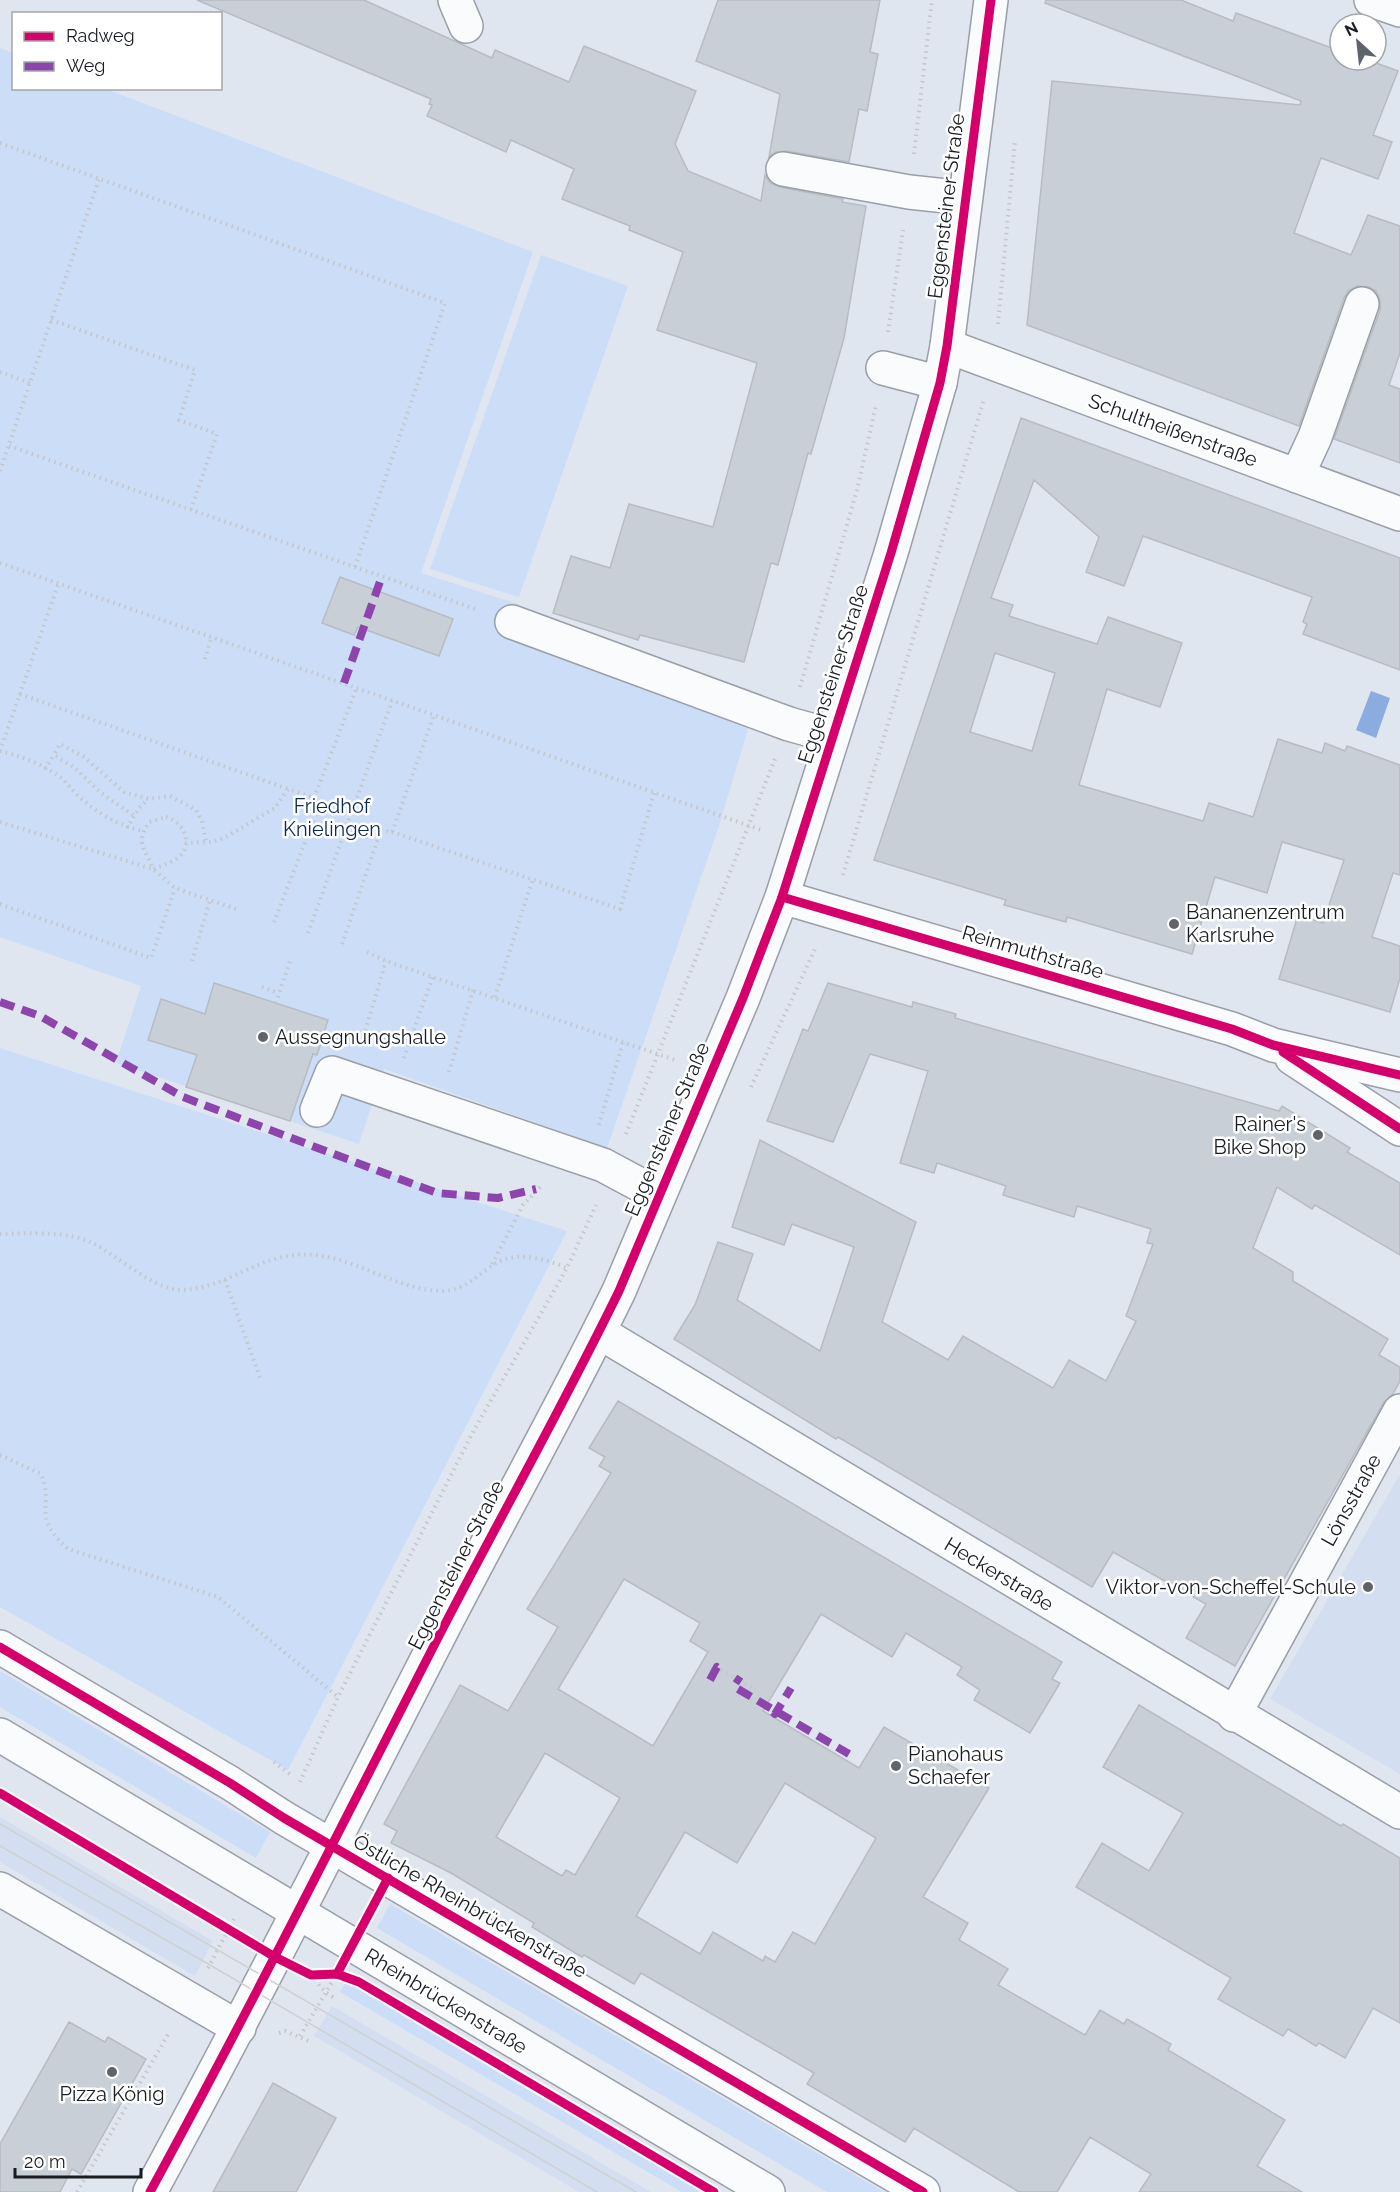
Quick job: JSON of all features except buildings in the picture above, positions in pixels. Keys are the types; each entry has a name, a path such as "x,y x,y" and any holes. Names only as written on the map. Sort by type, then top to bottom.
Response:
{"street":[{"name":"Eggensteiner Straße","path":"152,2191 298,1914 487,1543 599,1332 743,998 782,897 891,553 940,383 947,346 990,0"},
{"path":"1371,0 1400,10"},
{"path":"783,169 909,192 966,198"},
{"path":"1297,476 1315,437 1362,304"},
{"name":"Schultheißenstraße","path":"947,346 1400,514"},
{"path":"883,368 940,383"},
{"path":"512,622 789,724 832,736"},
{"name":"Reinmuthstraße","path":"782,897 1232,1029 1273,1045 1400,1074"},
{"name":"Reinmuthstraße","path":"1273,1045 1400,1129"},
{"path":"317,1110 332,1073 612,1170 659,1195"},
{"name":"Heckerstraße","path":"599,1332 1234,1715 1400,1812"},
{"name":"Lönsstraße","path":"1234,1715 1400,1411"},
{"name":"Östliche Rheinbrückenstraße","path":"0,1647 230,1783 284,1818 923,2192"},
{"name":"Rheinbrückenstraße","path":"0,1735 768,2192"},
{"path":"0,1888 239,2028"}],"path":[{"path":"284,1818 338,1697 474,1430 567,1268 612,1170 789,724 856,490 883,368 909,192 932,0"},
{"path":"0,143 445,303 355,567"},
{"path":"0,471 99,179"},
{"path":"51,320 195,370 179,420 217,434 191,509"},
{"path":"0,372 30,383"},
{"path":"9,446 512,622"},
{"path":"0,563 799,843"},
{"path":"59,582 0,751 24,758 59,776 83,801 127,828 144,831"},
{"path":"204,659 212,636"},
{"path":"314,798 357,687"},
{"path":"20,694 314,798 319,806 274,922"},
{"path":"308,933 392,701"},
{"path":"392,832 434,715"},
{"path":"45,769 60,744 84,757 124,792 149,799 170,796 196,810 202,821 206,841"},
{"path":"54,755 75,768 101,793 133,816"},
{"path":"185,843 224,838 275,807 288,789"},
{"path":"342,944 381,830 620,909 654,793"},
{"path":"127,828 133,816 149,799"},
{"path":"159,818 174,819 184,830 185,843 179,857 153,870 141,846 141,838 149,822 159,818"},
{"path":"0,822 153,870 175,888 239,910"},
{"path":"495,998 533,879"},
{"path":"0,904 151,958 175,888"},
{"path":"192,961 210,900"},
{"path":"367,952 386,961 710,1072"},
{"path":"276,1003 290,961"},
{"path":"362,1045 386,961"},
{"path":"404,1059 433,976"},
{"path":"262,987 279,993"},
{"path":"448,1073 473,990"},
{"path":"588,1122 598,1125 623,1042"},
{"path":"393,1055 415,1062"},
{"path":"437,1069 459,1077"},
{"path":"492,1265 523,1205 544,1184"},
{"path":"0,1234 35,1233 88,1241 141,1274 179,1290 204,1287 293,1255 324,1255 422,1290 446,1291 462,1287 492,1265 522,1257 542,1258 567,1268"},
{"path":"225,1280 260,1378"},
{"path":"0,1455 41,1474 44,1481 46,1522 55,1538 68,1550 218,1597 338,1697"},
{"path":"721,1670 735,1678"},
{"path":"746,1684 756,1690"},
{"path":"740,1693 753,1700"},
{"path":"311,1975 340,1976"},
{"path":"311,1975 325,1992 336,1999"},
{"path":"310,2042 300,2036 325,1992 340,1976"}],"shaded area":[{"name":"Viktor-von-Scheffel-Schule","path":"1400,1474 1400,1774 1270,1699"},
{"path":"0,1817 213,1941 195,1976 0,1862"},
{"path":"332,2006 651,2192 579,2192 314,2036"}],"green space":[{"name":"Friedhof Knielingen","path":"0,48 12,53 12,90 109,90 533,252 421,573 518,604 508,634 751,719 719,826 607,1148 384,1069 359,1144 116,1063 141,986 0,937"},
{"path":"541,255 628,286 519,597 430,569"},
{"path":"0,1048 567,1231 288,1770 0,1607"},
{"path":"0,1671 270,1832 256,1858 0,1707"},
{"path":"390,1904 884,2192 827,2192 377,1928"},
{"path":"347,1980 712,2192 682,2192 340,1992"}],"water":[{"path":"1371,691 1390,698 1376,738 1356,730"}],"tram line":[{"path":"0,1824 636,2192"},
{"path":"0,1846 210,1965 597,2192"}],"marked path":[{"path":"344,683 382,576"},
{"path":"0,1002 40,1016 183,1097 437,1193 498,1198 536,1189"},
{"path":"710,1680 717,1667 721,1670"},
{"path":"735,1678 741,1682"},
{"path":"773,1712 775,1714 791,1688"},
{"path":"738,1689 849,1754"}],"cycle path":[{"path":"150,2192 262,1981 619,1291 743,998 782,897 891,553 940,383 947,346 991,0"},
{"path":"782,897 1232,1029 1273,1045 1400,1075"},
{"path":"1283,1052 1400,1129"},
{"path":"0,1647 230,1783 284,1818 923,2192"},
{"path":"0,1793 275,1957 311,1975 337,1974 359,1982 714,2192"},
{"path":"337,1974 388,1878"}],"place":[{"name":"Bananenzentrum Karlsruhe","path":"1174,924"},
{"name":"Aussegnungshalle","path":"263,1037"},
{"name":"Rainer's Bike Shop","path":"1318,1135"},
{"name":"Viktor-von-Scheffel-Schule","path":"1368,1587"},
{"name":"Pianohaus Schaefer","path":"896,1766"},
{"name":"Pizza König","path":"112,2072"}]}
